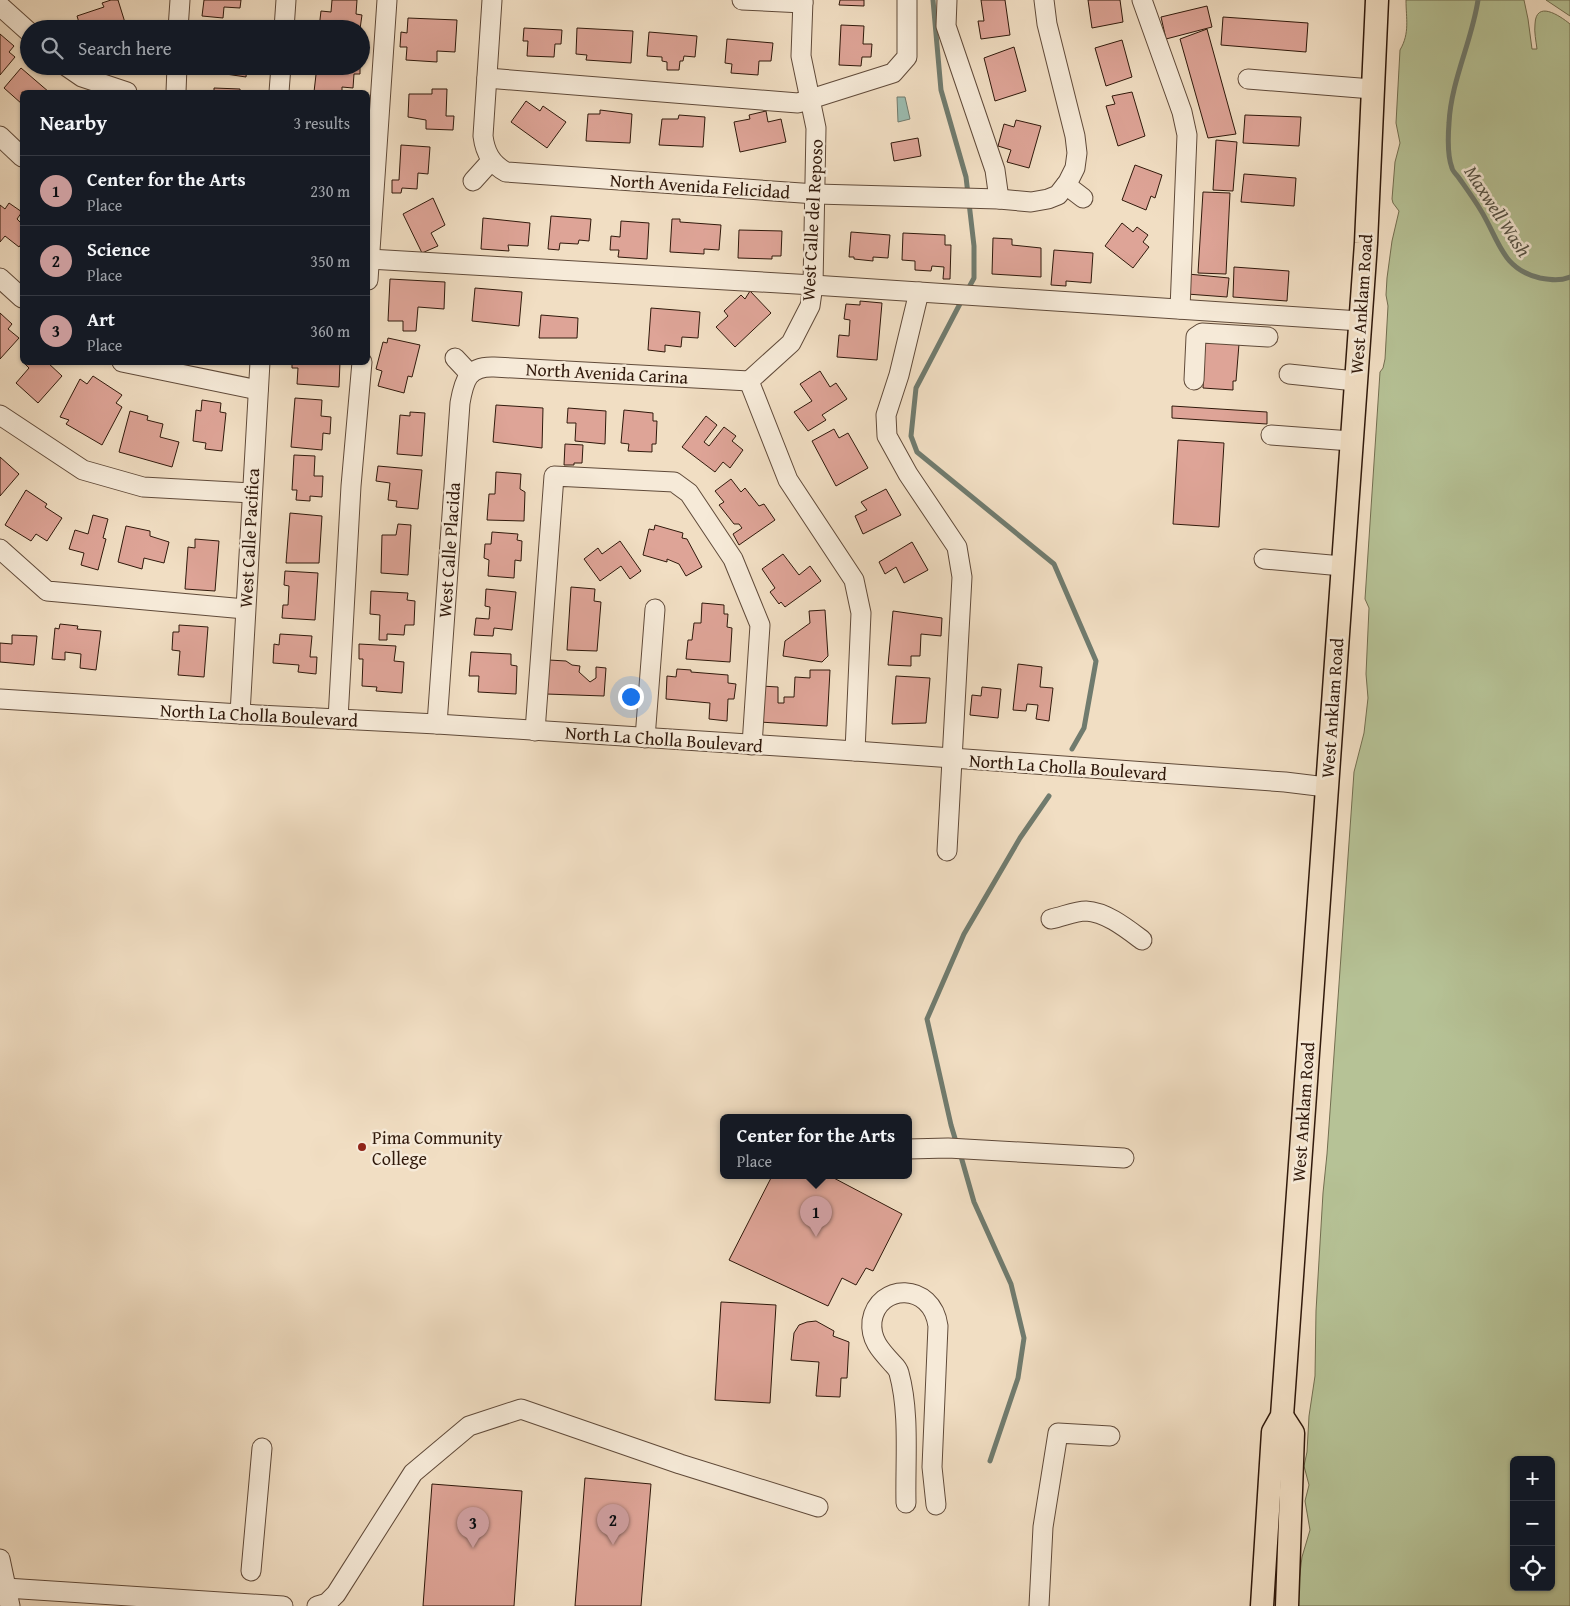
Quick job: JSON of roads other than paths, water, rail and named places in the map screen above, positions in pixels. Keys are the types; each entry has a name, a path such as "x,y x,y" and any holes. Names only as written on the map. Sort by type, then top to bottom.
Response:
{"main road":[{"name":"West Anklam Road","path":"1262,1606 1273,1432 1282,1416 1366,243 1377,0"},
{"path":"1282,1416 1293,1433 1287,1606"}],"street":[{"path":"179,20 180,0"},
{"path":"285,20 286,0"},
{"path":"370,244 386,0"},
{"path":"473,181 491,161 484,145 483,136 492,0"},
{"path":"742,0 803,2"},
{"path":"486,78 798,103 893,73 908,57 907,0"},
{"path":"947,0 946,26 996,170 999,199"},
{"path":"1044,0 1047,24 1075,136 1077,153 1075,168 1063,188 1083,198"},
{"path":"1142,0 1182,112 1187,135 1180,309"},
{"name":"West Calle del Reposo","path":"749,381 791,344 810,306 816,194 816,128 801,56 803,2"},
{"path":"0,6 20,24"},
{"path":"78,75 82,78 121,90"},
{"path":"176,75 176,90"},
{"path":"279,90 280,75"},
{"path":"1248,79 1372,89"},
{"path":"0,136 20,155"},
{"name":"North Avenida Felicidad","path":"491,161 498,168 512,173 816,194 999,199 1031,202 1058,195 1063,188"},
{"path":"370,259 812,285 1360,321"},
{"path":"0,278 20,296"},
{"path":"919,292 899,375 886,415 887,436 908,474 957,547 962,577 946,851"},
{"path":"1194,380 1196,337 1202,333 1268,337"},
{"path":"454,358 469,375"},
{"path":"137,365 258,390"},
{"name":"West Calle Pacifica","path":"240,714 260,365"},
{"path":"338,719 351,486 362,365"},
{"name":"North Avenida Carina","path":"469,375 480,368 494,366 749,381"},
{"path":"1289,374 1355,381"},
{"name":"West Calle Placida","path":"437,724 460,403 464,384 469,375"},
{"path":"749,381 788,480 854,580 861,613 855,752"},
{"path":"0,415 83,470 143,487 252,493"},
{"path":"1271,435 1351,441"},
{"path":"535,731 554,476 674,482 689,493 733,559 760,625 752,745"},
{"path":"0,549 47,591 245,609"},
{"path":"1264,559 1342,566"},
{"path":"645,738 655,609"},
{"name":"North La Cholla Boulevard","path":"0,699 437,724 855,752 1326,787"},
{"path":"1051,919 1085,911 1102,915 1126,928 1142,940"},
{"path":"912,1149 948,1148 1124,1158"},
{"path":"906,1503 905,1407 899,1370 878,1347 872,1336 872,1320 876,1310 883,1301 892,1295 903,1292 924,1298 932,1306 938,1326 932,1467 936,1505"},
{"path":"317,1606 327,1603 336,1594 413,1473 469,1426 522,1409 680,1464 818,1507"},
{"path":"1039,1606 1044,1521 1058,1433 1110,1436"},
{"path":"252,1571 262,1448"},
{"path":"0,1559 8,1597 283,1606"}],"water":[{"path":"897,97 905,97 910,119 898,122"}],"waterway":[{"path":"933,0 941,90 966,177 974,246 974,278 967,291"},
{"name":"Maxwell Wash","path":"1478,0 1471,31 1457,76 1451,107 1448,146 1452,168 1480,209 1502,251 1517,268 1527,274 1540,278 1555,280 1570,277"},
{"path":"963,298 916,388 911,436 917,452 1054,564 1096,661 1084,728 1072,749"},
{"path":"957,1145 927,1019 964,934 1020,838 1049,796"},
{"path":"960,1153 974,1202 1011,1284 1024,1338 1018,1378 990,1461"}],"place":[{"name":"Pima Community College","path":"362,1147"},
{"name":"Center for the Arts","path":"816,1237"},
{"name":"Science","path":"613,1545"},
{"name":"Art","path":"473,1548"}]}
